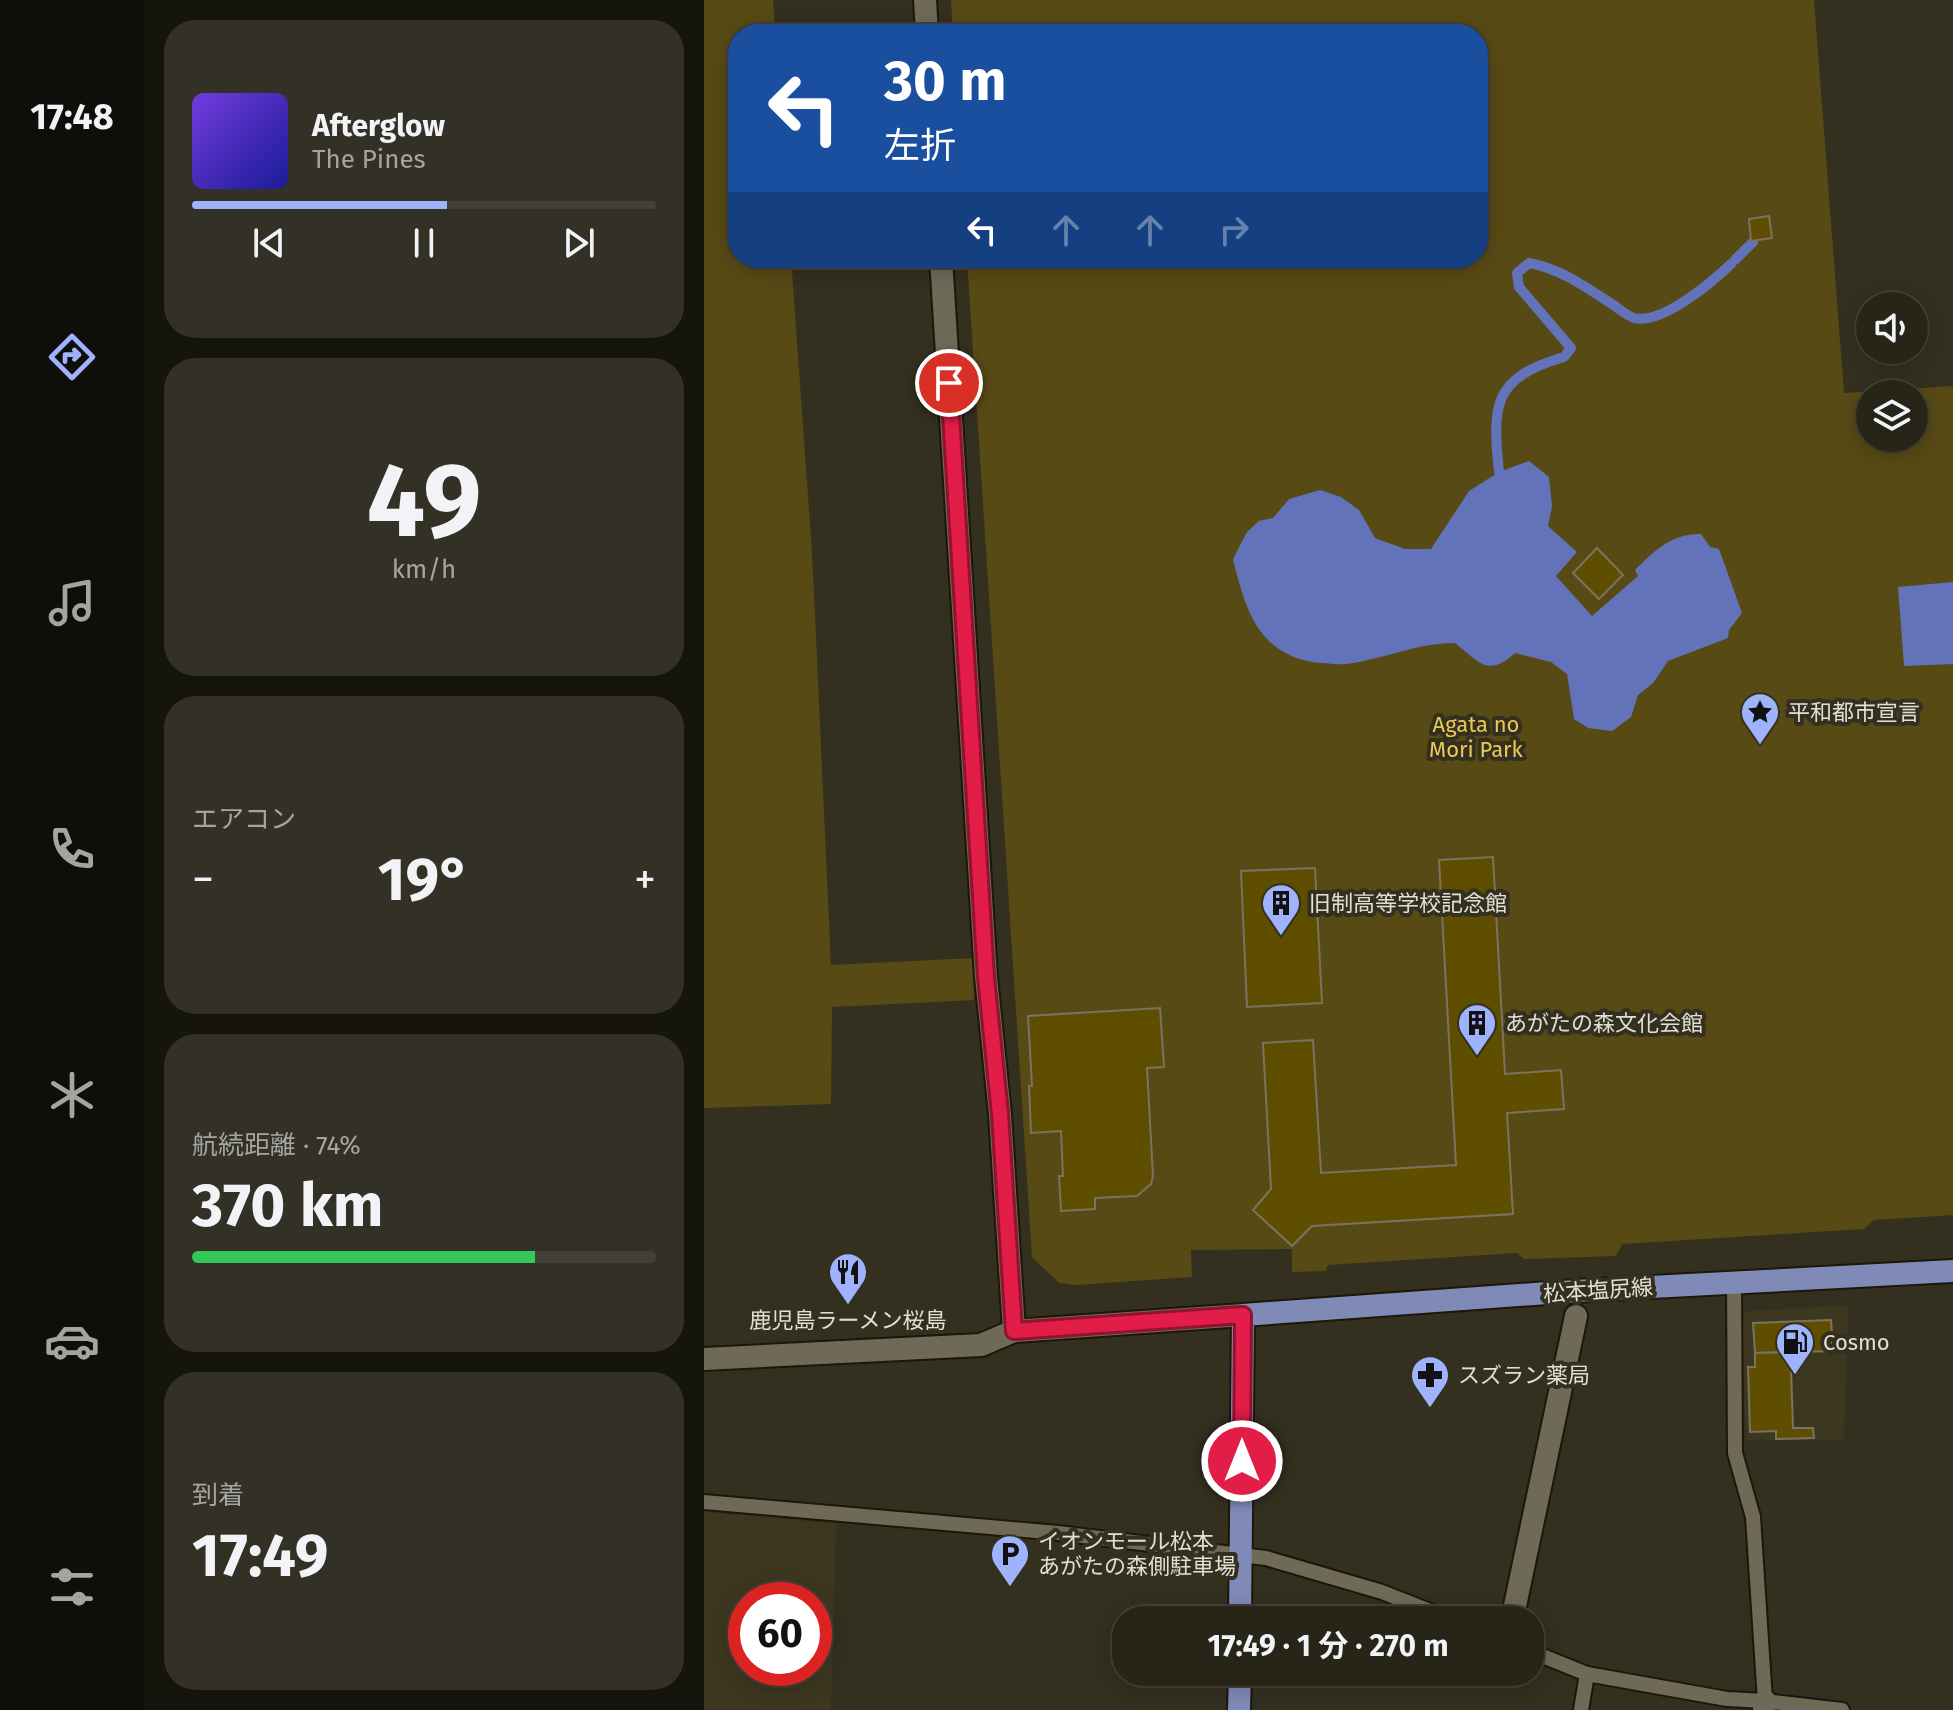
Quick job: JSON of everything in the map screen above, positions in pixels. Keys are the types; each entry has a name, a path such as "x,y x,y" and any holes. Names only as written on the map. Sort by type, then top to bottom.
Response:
{"main road":[{"name":"松本塩尻線","path":"1243,1315 1734,1282 1953,1271"},
{"path":"1240,1606 1243,1315"},
{"path":"1239,1710 1240,1686"}],"street":[{"path":"925,0 926,24"},
{"path":"942,268 986,977 1000,1114 1014,1331"},
{"path":"704,1359 981,1345 1014,1331 1243,1315"},
{"path":"1515,1606 1576,1316"}],"lane":[{"path":"1734,1282 1735,1453 1753,1517 1764,1705"},
{"path":"704,1502 1058,1533 1266,1558 1382,1592 1418,1606"},
{"path":"1544,1657 1587,1674 1764,1705 1842,1710"},
{"path":"1581,1710 1587,1674"}],"shaded area":[{"name":"Cosmo","path":"1848,1305 1844,1440 1746,1440 1740,1312"},
{"path":"704,1512 836,1524 832,1673 832,1582 728,1582 728,1686 832,1686 831,1710 704,1710"}],"green space":[{"path":"704,0 773,0 774,24 728,24 728,268 792,268 812,552 831,965 973,958 974,1000 832,1007 831,1104 704,1108"},
{"name":"Agata no Mori Park","path":"951,0 1814,0 1844,393 1856,392 1856,452 1928,452 1928,388 1953,386 1953,1215 1874,1220 1864,1229 1622,1244 1616,1256 1524,1259 1517,1253 1328,1265 1326,1271 1292,1272 1292,1249 1191,1250 1192,1277 1075,1285 1059,1283 1032,1257 968,268 1488,268 1488,24 952,24"}],"water":[{"path":"1529,461 1549,477 1552,506 1548,526 1577,552 1556,576 1592,616 1638,576 1635,570 1657,550 1672,540 1691,534 1701,534 1710,547 1719,549 1742,613 1729,630 1728,638 1668,661 1653,683 1638,695 1631,717 1612,731 1588,728 1574,719 1567,674 1551,662 1515,653 1506,661 1490,666 1477,661 1455,643 1346,664 1321,663 1283,652 1270,642 1250,614 1233,559 1247,532 1259,521 1273,518 1289,499 1320,490 1341,497 1359,510 1375,538 1405,549 1431,549 1469,491 1499,472"},
{"path":"1953,582 1953,664 1904,666 1898,587"}],"building":[{"path":"1769,216 1772,238 1751,241 1749,219"},
{"path":"1597,548 1623,575 1599,599 1573,573"},
{"name":"あがたの森文化会館","path":"1493,857 1505,1074 1561,1070 1564,1109 1507,1113 1513,1214 1312,1226 1292,1246 1253,1210 1271,1189 1263,1043 1313,1040 1321,1173 1456,1165 1439,860"},
{"name":"旧制高等学校記念館","path":"1315,868 1322,1003 1247,1007 1241,871"},
{"path":"1160,1008 1164,1067 1147,1068 1151,1184 1137,1196 1095,1198 1095,1209 1061,1211 1061,1131 1031,1133 1028,1016"},
{"path":"1831,1320 1833,1351 1755,1353 1753,1323"},
{"path":"1795,1352 1796,1367 1791,1368 1793,1428 1813,1428 1814,1438 1776,1439 1776,1431 1750,1432 1748,1367 1755,1367 1755,1353"}],"waterway":[{"path":"1735,260 1753,242"},
{"path":"1499,472 1496,428 1502,397 1523,374 1564,357 1571,348 1519,287 1517,273 1529,263 1550,269 1579,283 1631,317 1645,318 1672,309 1731,264"}],"place":[{"name":"平和都市宣言","path":"1760,746"},
{"name":"旧制高等学校記念館","path":"1281,937"},
{"name":"あがたの森文化会館","path":"1477,1057"},
{"name":"鹿児島ラーメン桜島","path":"848,1306"},
{"name":"Cosmo","path":"1795,1376"},
{"name":"スズラン薬局","path":"1430,1409"},
{"name":"イオンモール松本 あがたの森側駐車場","path":"1010,1588"}],"route":[{"path":"949,383 986,977 1000,1114 1014,1331 1243,1315 1242,1461"}]}
